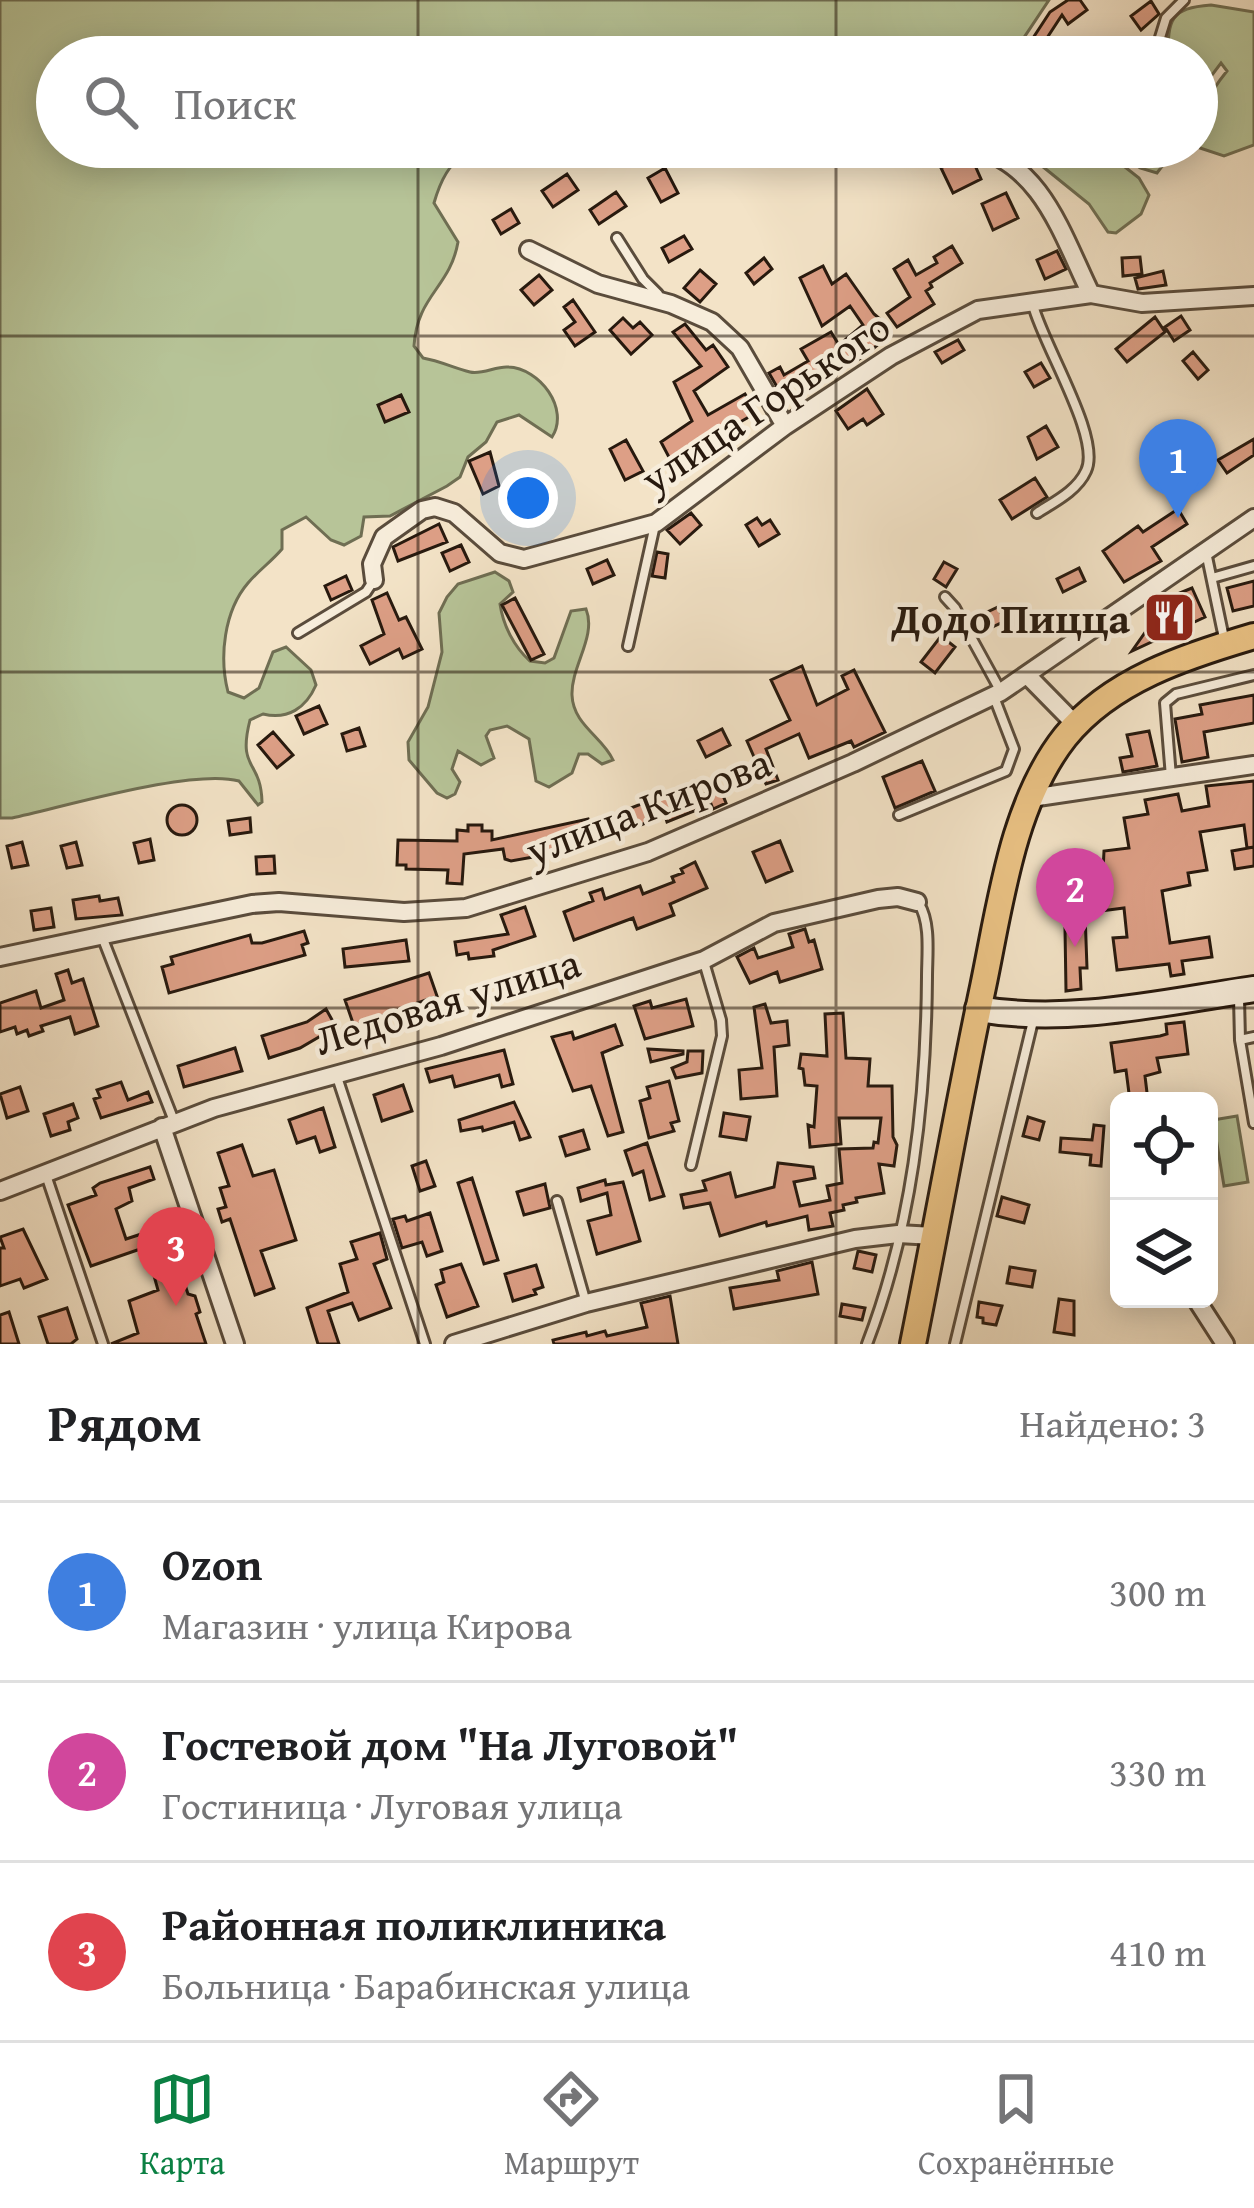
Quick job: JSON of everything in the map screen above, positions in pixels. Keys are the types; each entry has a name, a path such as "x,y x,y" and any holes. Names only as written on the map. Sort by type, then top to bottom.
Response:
{"main road":[{"path":"914,1344 978,1009 1031,798 1069,732 1129,684 1254,636"}],"street":[{"path":"1021,168 1043,197 1091,294"},
{"path":"529,250 598,284 671,304 712,322 740,347 785,426"},
{"name":"улица Горького","path":"374,580 372,563 384,537 422,510 435,507 454,513 500,554 524,559 656,523 785,426 954,320 1001,304 1091,294 1142,303 1254,296"},
{"name":"улица Кирова","path":"0,957 251,904 436,911 495,901 648,852 997,694 1254,518"},
{"path":"1027,676 1069,732"},
{"path":"1031,798 1254,765"},
{"name":"Ледовая улица","path":"0,1191 267,1092 441,1046 704,960 749,933 800,915 898,896 917,902"},
{"path":"978,1009 1033,1013 1122,1009 1246,990"},
{"path":"169,1125 235,1344"},
{"path":"454,1344 586,1303 836,1244 898,1234 934,1236"},
{"path":"1202,1308 1225,1344"}],"lane":[{"path":"1160,36 1166,18 1184,0"},
{"path":"616,238 643,279 671,304"},
{"path":"1033,302 1084,424 1090,454 1080,481 1036,513"},
{"path":"628,646 656,523"},
{"path":"1205,549 1226,644"},
{"path":"1212,578 1254,566"},
{"path":"298,633 366,592 374,580"},
{"path":"899,815 1006,772 1014,749 997,694 955,608 945,597"},
{"path":"1171,779 1165,703 1176,694 1254,674"},
{"path":"867,1344 890,1278 924,1089 927,962 925,917 917,902"},
{"path":"100,934 169,1125"},
{"path":"691,1165 722,1036 704,960"},
{"path":"1246,990 1240,1040 1254,1123"},
{"path":"955,1344 996,1164 1031,1040 1033,1013"},
{"path":"1240,1040 1254,1037"},
{"path":"336,1074 425,1344"},
{"path":"46,1173 103,1344"},
{"path":"557,1201 586,1303"}],"green space":[{"path":"0,0 1049,0 1025,36 36,36 36,168 450,168 434,203 458,242 448,270 421,315 414,346 423,358 470,372 508,367 531,374 549,392 557,426 552,437 519,415 497,422 486,442 468,457 460,477 390,516 364,517 361,536 344,545 331,540 306,517 282,530 282,549 248,583 233,607 224,650 228,692 244,698 259,688 273,652 286,647 311,670 316,685 295,710 250,720 246,748 261,788 258,805 239,781 218,778 128,790 0,818"},
{"path":"1211,5 1254,12 1254,145 1218,154 1218,84 1227,71 1221,63 1218,67 1218,36 1169,36 1174,18 1187,9"},
{"path":"1044,168 1126,168 1149,195 1141,214 1116,233 1108,232 1089,204"},
{"path":"495,572 509,581 513,592 500,604 501,612 514,642 530,661 545,663 554,658 571,611 586,609 588,630 572,695 577,715 613,760 602,764 579,754 572,773 549,787 536,781 529,739 507,726 490,730 486,736 494,758 481,765 458,751 452,769 460,782 455,794 447,798 409,760 408,742 428,707 442,652 439,613 447,597 458,584"},
{"path":"1237,1116 1248,1182 1224,1186 1218,1119"}],"building":[{"path":"1068,0 1080,0 1087,10 1068,24 1062,15 1048,36 1034,36 1050,12"},
{"path":"1151,1 1159,14 1141,30 1131,16"},
{"path":"665,168 678,193 661,202 648,178"},
{"path":"941,168 976,168 981,179 953,193"},
{"path":"567,174 578,190 553,207 542,191"},
{"path":"616,192 626,206 599,224 590,210"},
{"path":"1006,193 1018,218 993,230 982,204"},
{"path":"511,209 519,223 501,234 493,220"},
{"path":"684,236 692,249 669,262 662,248"},
{"path":"952,246 962,263 930,283 926,291 934,304 897,327 887,313 910,297 894,269 908,260 916,275 937,263 934,257"},
{"path":"1057,251 1066,269 1045,279 1037,260"},
{"path":"1140,257 1142,274 1123,276 1122,258"},
{"path":"764,258 772,269 754,284 746,273"},
{"path":"823,266 832,284 846,274 887,325 874,335 880,343 863,357 802,390 797,382 780,392 769,373 780,367 784,375 808,361 801,349 831,332 839,345 863,325 850,306 822,326 800,278"},
{"path":"700,270 716,284 700,302 684,288"},
{"path":"1163,271 1166,285 1138,289 1135,278"},
{"path":"539,275 552,290 534,305 521,290"},
{"path":"573,300 595,332 575,346 564,330 575,322 564,307"},
{"path":"1181,316 1190,330 1174,341 1165,327"},
{"path":"1155,317 1165,332 1127,362 1116,349"},
{"path":"623,318 633,328 640,322 652,335 631,354 610,330"},
{"path":"685,324 706,350 713,345 728,367 694,391 708,415 745,394 756,413 733,426 737,433 725,440 722,434 671,461 661,442 692,421 674,382 701,366 673,332"},
{"path":"958,340 964,350 942,363 935,352"},
{"path":"1193,352 1208,370 1198,379 1183,361"},
{"path":"1041,363 1050,378 1034,387 1025,372"},
{"path":"867,389 883,414 867,425 863,419 848,429 836,411"},
{"path":"401,395 409,412 385,422 378,405"},
{"path":"1046,426 1058,447 1037,459 1028,437"},
{"path":"1254,439 1254,455 1227,473 1218,460"},
{"path":"626,440 643,471 625,480 610,449"},
{"path":"490,452 499,486 483,494 469,461"},
{"path":"1035,478 1047,497 1012,519 1000,500"},
{"path":"525,493 532,510 517,518 509,500"},
{"path":"1178,509 1187,524 1152,547 1161,561 1124,582 1103,551 1138,526 1143,532"},
{"path":"691,513 701,525 680,544 667,530"},
{"path":"757,518 762,525 770,520 779,534 759,546 746,525"},
{"path":"439,524 447,542 398,561 393,547"},
{"path":"461,545 469,562 450,571 442,553"},
{"path":"657,552 668,554 665,578 652,576"},
{"path":"607,560 614,575 593,584 587,569"},
{"path":"944,562 957,569 946,587 934,579"},
{"path":"1079,568 1085,581 1063,592 1057,579"},
{"path":"346,576 352,590 331,600 325,586"},
{"path":"1254,581 1254,606 1233,611 1227,588"},
{"path":"1192,588 1205,617 1132,651 1170,597"},
{"path":"387,593 399,620 406,617 422,649 403,658 399,649 370,664 361,646 384,634 372,600"},
{"path":"515,598 544,654 531,660 502,605"},
{"path":"998,607 1005,621 986,630 979,616"},
{"path":"941,636 955,647 935,673 921,662"},
{"path":"802,666 817,705 848,689 842,676 854,670 885,732 854,747 851,741 809,758 799,734 766,749 778,780 766,784 747,741 790,720 771,680"},
{"path":"1254,695 1254,723 1204,732 1208,757 1182,762 1175,719 1202,714 1200,705"},
{"path":"319,706 327,724 304,734 296,716"},
{"path":"359,728 365,746 347,751 342,734"},
{"path":"722,729 730,745 706,757 698,741"},
{"path":"1149,731 1157,766 1123,772 1120,758 1132,756 1127,735"},
{"path":"273,732 293,755 277,768 258,745"},
{"path":"922,761 935,791 895,808 883,777"},
{"path":"1254,781 1254,847 1247,848 1244,825 1200,832 1207,870 1188,873 1190,885 1162,891 1170,943 1209,937 1212,957 1182,961 1184,974 1171,976 1169,964 1117,970 1113,938 1127,937 1124,908 1085,913 1087,968 1080,968 1081,989 1066,991 1065,928 1071,924 1067,893 1083,891 1081,874 1103,871 1104,851 1129,848 1124,818 1148,814 1145,800 1178,794 1182,811 1209,806 1206,786"},
{"path":"685,787 690,800 720,788 726,803 713,809 711,804 667,822 665,815 631,829 623,811"},
{"path":"182,805 193,809 197,820 193,831 182,835 171,831 167,820 171,809"},
{"path":"250,818 251,832 230,835 228,821"},
{"path":"588,819 592,834 558,842 561,852 511,861 505,859 503,849 464,854 462,884 447,883 448,870 397,865 398,840 457,841 457,830 482,825 482,831 492,831 492,840"},
{"path":"150,839 154,860 139,863 134,843"},
{"path":"780,841 792,871 766,882 753,852"},
{"path":"22,842 28,865 12,868 7,846"},
{"path":"76,842 82,865 67,868 61,846"},
{"path":"1254,847 1254,866 1235,869 1232,851"},
{"path":"274,856 275,873 257,874 256,857"},
{"path":"695,862 707,888 670,904 674,915 637,929 633,918 574,940 564,912 593,901 590,893 602,889 605,899 640,886 643,894 674,882 672,877"},
{"path":"99,896 100,901 118,898 122,915 76,919 73,900"},
{"path":"525,907 535,936 493,950 494,956 469,959 468,953 457,955 455,942 508,934 501,915"},
{"path":"51,908 54,927 34,930 31,911"},
{"path":"805,929 809,942 814,940 822,969 780,982 777,972 750,983 737,957 754,948 758,958 793,947 789,934"},
{"path":"304,931 305,955 169,993 162,967 173,964 171,957 250,935 252,943 262,943"},
{"path":"406,940 409,961 345,967 343,949"},
{"path":"68,970 72,983 83,979 98,1026 75,1034 70,1017 41,1026 43,1031 29,1036 27,1030 17,1034 15,1027 0,1032 0,1003 36,991 41,1008 64,1000 56,974"},
{"path":"429,973 437,996 354,1026 345,1000"},
{"path":"686,999 693,1026 645,1039 634,1006 650,1001 652,1008"},
{"path":"765,1004 771,1023 787,1021 789,1045 774,1047 777,1096 741,1099 739,1070 762,1068 754,1007"},
{"path":"326,1009 336,1027 300,1048 269,1058 262,1036 307,1022"},
{"path":"843,1013 846,1058 870,1059 868,1086 892,1086 897,1145 894,1166 879,1164 884,1193 856,1198 857,1202 843,1205 844,1210 830,1213 833,1226 809,1230 807,1216 720,1236 710,1203 684,1208 681,1195 706,1190 703,1181 730,1173 736,1197 774,1187 778,1163 813,1167 815,1178 794,1182 800,1206 830,1200 827,1186 842,1183 839,1149 873,1148 878,1143 881,1118 839,1118 841,1144 810,1147 808,1125 814,1127 817,1086 805,1085 799,1068 801,1054 827,1056 825,1014"},
{"path":"1184,1022 1188,1054 1157,1058 1160,1072 1145,1076 1147,1092 1129,1092 1126,1070 1115,1072 1111,1043 1167,1034 1166,1024"},
{"path":"615,1025 622,1045 602,1053 623,1132 608,1136 591,1086 573,1091 552,1037 572,1032 574,1039"},
{"path":"235,1048 242,1071 184,1087 178,1066"},
{"path":"648,1049 683,1051 683,1054 651,1062"},
{"path":"504,1050 513,1084 502,1087 499,1075 455,1087 452,1076 430,1082 426,1069"},
{"path":"688,1051 703,1051 702,1073 676,1078 672,1068 687,1062"},
{"path":"669,1081 679,1121 671,1123 674,1131 649,1138 640,1101 650,1098 647,1087"},
{"path":"121,1082 128,1100 148,1092 152,1102 101,1118 94,1099 100,1097 97,1090"},
{"path":"403,1085 412,1111 382,1121 374,1095"},
{"path":"20,1087 28,1111 7,1118 0,1094"},
{"path":"514,1102 530,1137 520,1140 514,1122 483,1131 482,1127 461,1131 459,1120"},
{"path":"73,1104 78,1118 68,1122 70,1130 51,1136 44,1114"},
{"path":"323,1108 335,1147 320,1152 315,1137 297,1143 289,1120"},
{"path":"724,1113 750,1117 746,1140 720,1136"},
{"path":"1028,1117 1044,1122 1039,1140 1023,1136"},
{"path":"1094,1125 1104,1126 1101,1166 1090,1165 1091,1155 1060,1152 1061,1138 1092,1140"},
{"path":"583,1130 589,1149 566,1156 560,1137"},
{"path":"647,1143 664,1196 650,1200 643,1171 633,1175 625,1151"},
{"path":"242,1145 253,1176 274,1170 296,1240 261,1251 274,1288 255,1295 230,1219 222,1222 218,1209 226,1207 220,1188 229,1186 218,1153"},
{"path":"426,1161 435,1186 420,1191 412,1166"},
{"path":"150,1167 154,1179 129,1188 132,1201 116,1209 126,1239 166,1226 188,1294 195,1296 206,1344 111,1344 138,1333 129,1301 158,1290 146,1247 91,1266 68,1205 96,1195 93,1188 100,1183"},
{"path":"472,1178 498,1260 484,1264 458,1183"},
{"path":"605,1180 606,1185 623,1182 640,1241 597,1254 588,1221 611,1215 607,1193 581,1201 578,1188"},
{"path":"545,1184 550,1208 524,1215 517,1192"},
{"path":"1002,1197 1029,1205 1024,1223 997,1216"},
{"path":"430,1213 442,1251 427,1256 422,1242 402,1248 393,1219 405,1216 407,1221"},
{"path":"23,1229 47,1279 24,1288 20,1279 0,1286 0,1248 4,1248 0,1237"},
{"path":"380,1233 387,1259 374,1264 391,1308 359,1320 352,1303 328,1311 339,1344 318,1344 307,1308 348,1292 340,1264 357,1259 351,1242"},
{"path":"858,1251 876,1255 872,1272 854,1268"},
{"path":"812,1262 818,1294 734,1309 730,1288 779,1280 777,1271"},
{"path":"461,1264 478,1306 447,1317 436,1285 444,1282 441,1270"},
{"path":"536,1265 543,1287 513,1301 505,1274"},
{"path":"1010,1267 1035,1271 1032,1287 1007,1283"},
{"path":"670,1296 678,1344 554,1344 553,1340 586,1332 587,1336 605,1331 607,1336 647,1327 641,1303"},
{"path":"1059,1299 1074,1301 1074,1335 1054,1332"},
{"path":"979,1302 1002,1306 996,1325 977,1317"},
{"path":"842,1304 865,1308 862,1320 840,1316"},
{"path":"67,1308 77,1339 71,1344 48,1344 39,1317"},
{"path":"9,1312 19,1344 0,1344 0,1315"}],"place":[{"name":"Ozon","path":"1178,518"},
{"name":"Додо Пицца","path":"1169,618"},
{"name":"Гостевой дом \"На Луговой\"","path":"1075,947"},
{"name":"Районная поликлиника","path":"176,1306"}]}
